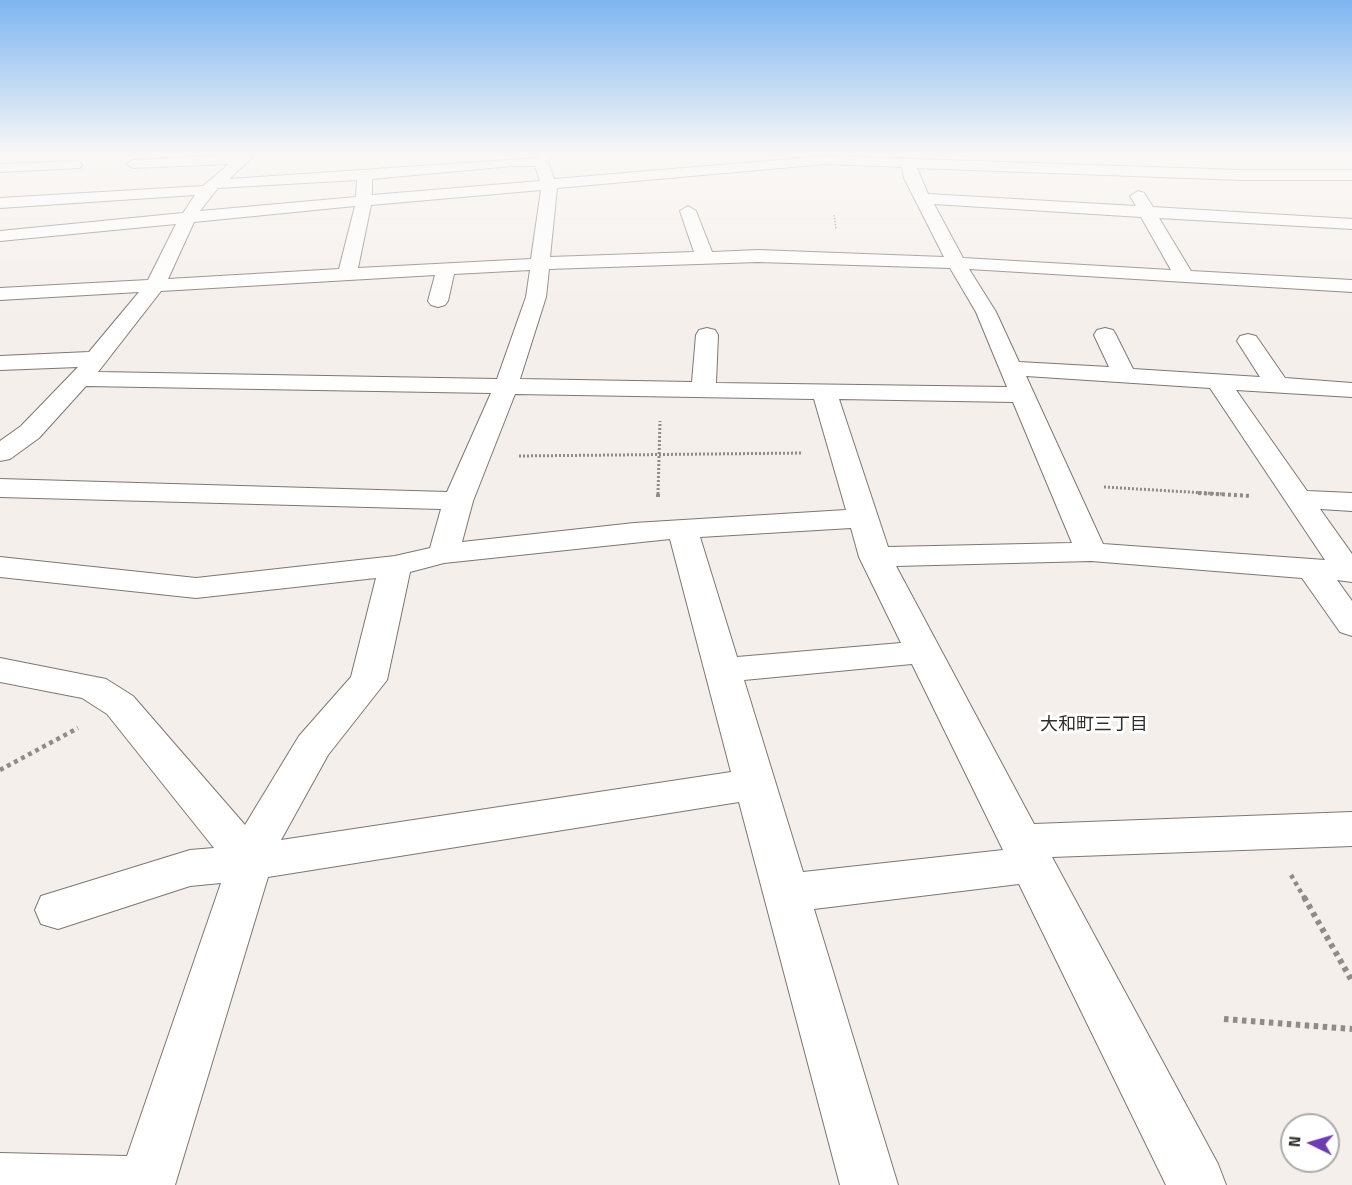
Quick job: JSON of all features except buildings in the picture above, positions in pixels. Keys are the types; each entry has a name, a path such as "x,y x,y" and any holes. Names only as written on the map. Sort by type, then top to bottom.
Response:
{"street":[{"path":"1,451 30,432 80,378 155,286 194,209"},
{"path":"0,236 278,209"},
{"path":"347,275 362,209"},
{"path":"444,554 458,501 506,386 536,297 546,209"},
{"path":"929,209 956,263 986,312 1091,552"},
{"path":"1101,209 1352,224"},
{"path":"1146,209 1184,276"},
{"path":"688,211 705,258"},
{"path":"0,294 539,264 801,257 956,263 1352,286"},
{"path":"438,301 446,269"},
{"path":"1105,335 1124,375"},
{"path":"702,390 707,336"},
{"path":"1248,341 1277,385"},
{"path":"0,363 96,359"},
{"path":"1009,368 1352,390"},
{"path":"80,378 1022,395"},
{"path":"1218,382 1350,572"},
{"path":"824,392 869,538 923,652 1197,1185"},
{"path":"0,488 458,501"},
{"path":"1300,499 1352,502"},
{"path":"0,567 196,588 394,566 444,554 634,532 683,530 869,538 1350,572"},
{"path":"683,530 869,1185"},
{"path":"146,1185 250,862 266,826 313,746 369,680 394,566"},
{"path":"1313,570 1352,625"},
{"path":"723,670 923,652"},
{"path":"0,670 93,688 120,705 154,743 250,862"},
{"path":"58,910 190,868 250,862 756,784"},
{"path":"786,893 1027,853 1266,832 1352,829"},
{"path":"0,1182 138,1185"}],"path":[{"path":"477,457 843,453"},
{"path":"1061,484 1300,499"},
{"path":"0,770 120,705"},
{"path":"1266,832 1352,981"},
{"path":"1224,1019 1352,1029"}],"district":[{"name":"大和町三丁目","path":"1094,726"}]}
